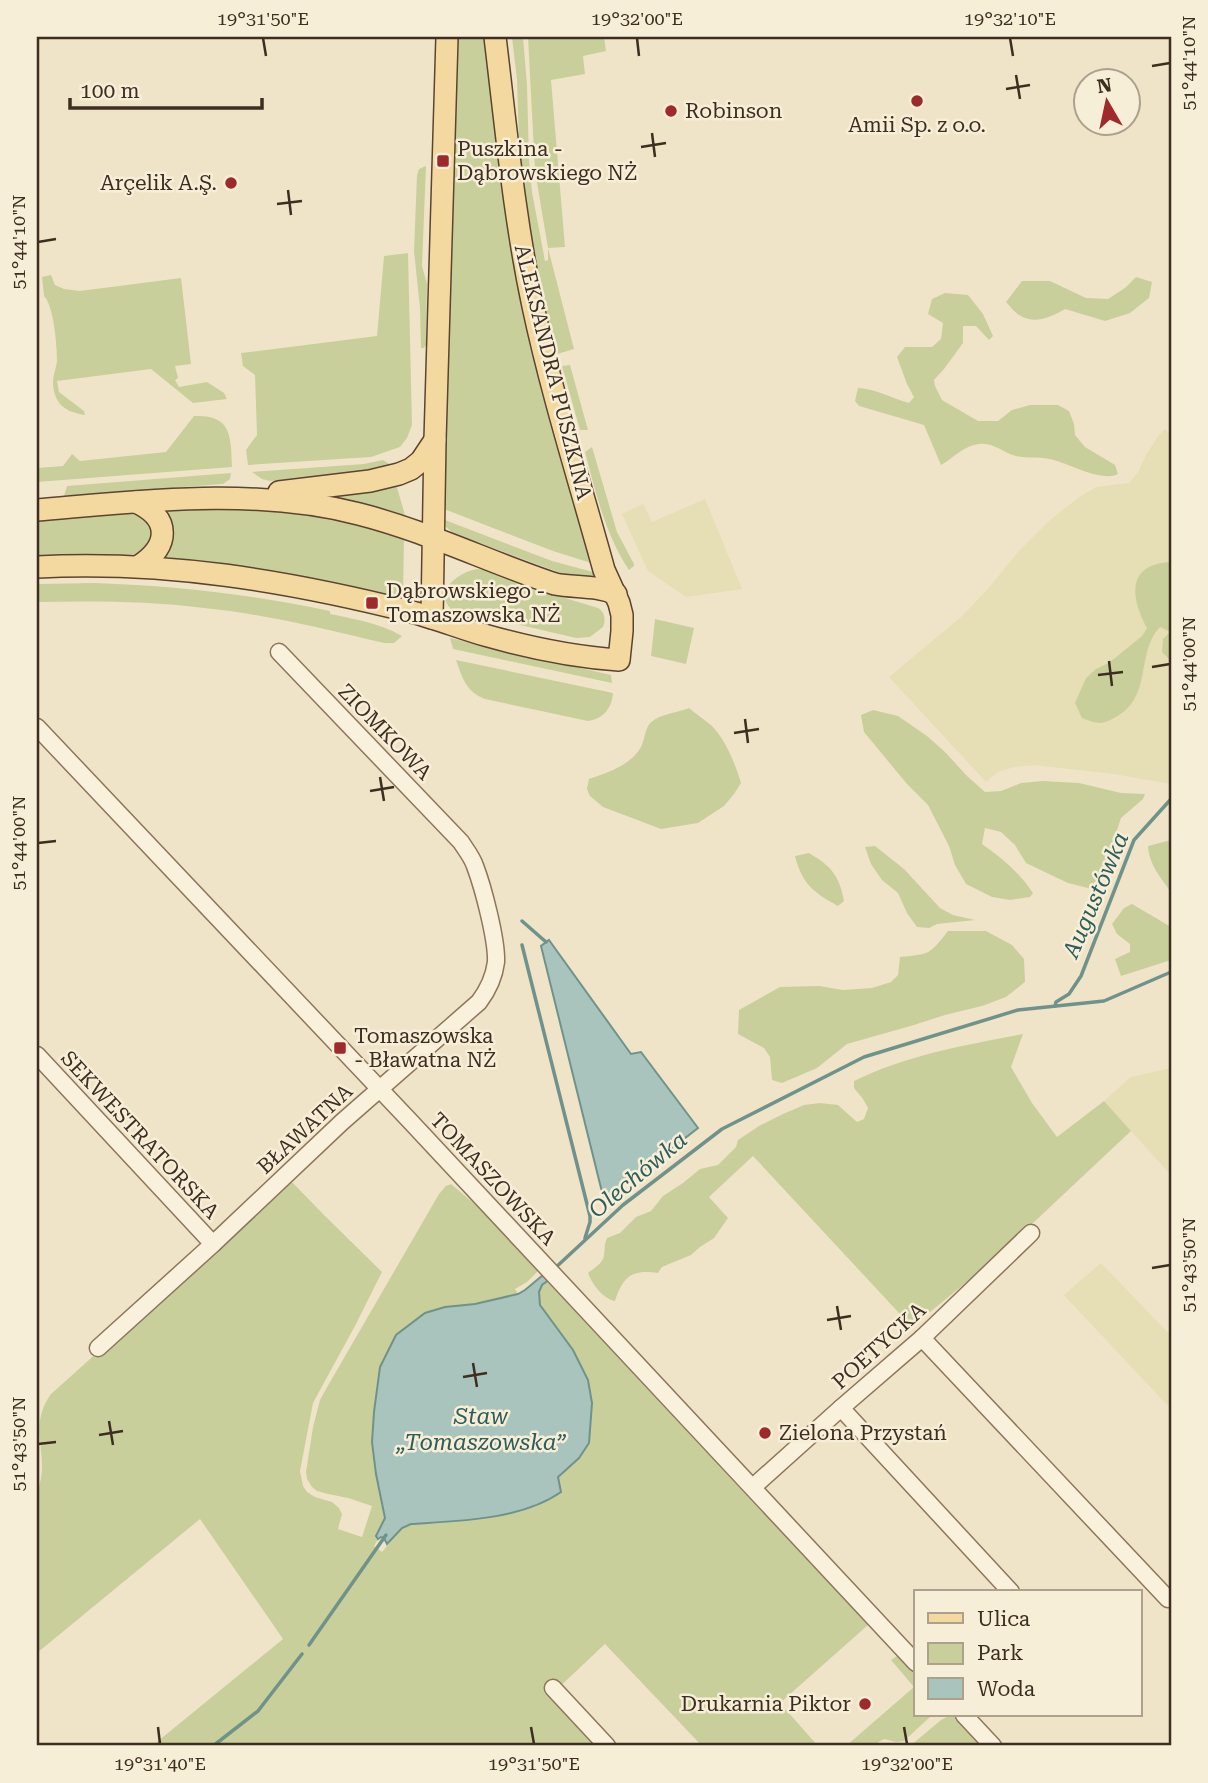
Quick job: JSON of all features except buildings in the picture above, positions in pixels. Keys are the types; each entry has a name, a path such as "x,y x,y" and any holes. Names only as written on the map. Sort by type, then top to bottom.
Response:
{"main road":[{"path":"37,567 139,566 200,572 271,582 432,618 447,37"},
{"name":"ALEKSANDRA PUSZKINA","path":"432,618 540,648 587,658 620,660 622,615 616,594 604,570 538,329 519,230 495,38"},
{"path":"240,498 370,481 399,474 421,461 435,440"},
{"path":"37,510 136,502 240,498 330,507 381,520 555,584 598,588 616,594"},
{"path":"136,502 152,511 162,530 158,550 139,566"}],"street":[{"name":"ZIOMKOWA","path":"279,652 461,842"},
{"name":"TOMASZOWSKA","path":"37,727 914,1660"},
{"name":"BŁAWATNA","path":"98,1348 319,1144 479,1002 488,990 493,977 496,953 490,920 475,865 461,842"},
{"name":"SEKWESTRATORSKA","path":"37,1055 213,1244"},
{"name":"POETYCKA","path":"753,1487 922,1338 1031,1233"},
{"path":"922,1338 1168,1599"},
{"path":"841,1408 1010,1590"},
{"path":"553,1688 607,1746"},
{"path":"965,1716 993,1746"}],"shaded area":[{"path":"1165,429 1171,436 1171,562 1169,561 1142,619 1147,627 1142,636 1110,662 1096,669 1144,663 1153,634 1160,626 1170,632 1171,784 1035,765 998,772 986,782 889,677 962,616 1049,521 1096,487 1129,483"},
{"path":"705,499 742,589 686,597 648,571 622,514 643,504 652,522"},
{"path":"1171,1068 1171,1175 1104,1101 1131,1077"},
{"path":"1101,1263 1171,1336 1171,1409 1064,1295"}],"green space":[{"path":"457,37 484,37 503,185 528,331 591,563 444,509"},
{"path":"512,37 523,37 532,192 545,261 548,260 548,248 574,349 557,354 538,276 524,192"},
{"path":"528,37 604,37 606,51 583,56 585,74 551,80 565,247 548,248 535,171"},
{"path":"426,166 422,266 427,284 426,345 421,348 414,251 417,175 419,169"},
{"path":"408,253 412,425 407,438 400,447 371,457 248,465 246,450 257,435 255,375 243,366 241,353 377,336 384,256"},
{"path":"51,275 55,285 80,291 181,278 191,364 175,366 178,378 175,380 179,387 207,382 224,393 227,399 193,403 151,369 57,381 59,392 84,411 85,415 62,406 54,391 56,336 53,317 44,296 42,277"},
{"path":"1136,277 1152,282 1149,298 1130,313 1105,321 1065,309 1037,320 1025,318 1006,302 1022,281 1050,281 1086,298 1108,299"},
{"path":"945,293 968,295 983,314 993,336 989,340 976,326 963,326 963,343 934,380 942,400 978,421 998,421 1012,410 1030,405 1058,405 1069,411 1075,435 1085,447 1115,465 1118,474 1093,474 1049,459 1016,456 984,444 969,447 941,465 924,425 859,406 855,401 858,388 909,403 914,397 897,357 905,347 932,347 941,339 943,323 928,314 932,299"},
{"path":"570,365 588,430 580,430 562,366"},
{"path":"194,416 207,416 222,423 230,437 232,467 37,482 37,468 63,466 72,454 80,461 166,452"},
{"path":"592,447 617,532 634,564 629,570 607,528 597,498 585,452"},
{"path":"383,460 391,465 365,474 270,481 252,472 364,464"},
{"path":"231,473 230,479 223,484 64,496 67,486"},
{"path":"396,484 405,515 329,495"},
{"path":"225,509 316,517 404,539 403,599 284,574 163,557 171,540 163,511"},
{"path":"137,513 150,527 152,536 138,556 37,555 37,521"},
{"path":"445,520 552,561 593,572 593,578 566,575 453,533 445,526"},
{"path":"1171,562 1171,661 1162,652 1163,639 1170,632 1160,627 1148,648 1140,685 1129,707 1105,722 1097,723 1082,718 1075,703 1086,678 1142,636 1147,628 1137,604 1136,584 1140,575 1157,564"},
{"path":"477,569 598,608 604,616 603,627 590,637 576,638 451,609 445,596 450,583"},
{"path":"37,584 155,586 271,600 330,611 330,614 376,625 402,636 394,643 384,643 272,618 183,606 120,602 37,602"},
{"path":"655,619 694,628 686,664 651,656"},
{"path":"450,638 611,675 612,683 453,649"},
{"path":"456,660 613,693 612,698 609,708 602,715 588,721 485,699 469,688"},
{"path":"689,708 717,732 736,768 741,783 724,806 698,823 661,829 603,807 590,796 587,789 589,779 618,768 631,759 641,747 647,728 652,722 661,716"},
{"path":"873,710 898,716 927,736 985,792 1001,791 1021,783 1043,781 1079,783 1121,793 1145,794 1143,799 1121,818 1099,885 1092,889 1068,883 1026,863 1015,845 1001,832 985,828 982,844 1010,866 1033,893 1030,897 1010,900 992,897 966,884 928,805 864,732 861,715"},
{"path":"1171,840 1171,892 1153,865 1148,846"},
{"path":"875,846 904,869 940,908 953,915 975,920 937,924 929,928 917,927 898,893 882,880 871,864 865,847"},
{"path":"809,853 823,862 837,878 844,901 838,906 810,887 801,874 795,856"},
{"path":"1132,904 1171,927 1171,960 1121,976 1115,959 1130,952 1130,944 1117,934 1112,924 1124,908"},
{"path":"948,931 986,931 1012,945 1024,959 1025,982 1006,997 982,1006 847,1044 817,1068 782,1083 772,1080 770,1057 764,1048 738,1034 739,1010 780,987 819,986 843,990 872,988 891,982 898,975 900,957 928,952"},
{"path":"1023,1034 1011,1067 1032,1103 1057,1137 1104,1101 1131,1131 998,1256 912,1327 753,1156 709,1197 728,1218 714,1238 691,1255 662,1267 658,1273 641,1272 630,1276 621,1286 615,1301 602,1294 592,1282 588,1273 603,1259 607,1238 620,1233 636,1217 651,1211 663,1196 700,1169 718,1165 736,1147 738,1140 759,1126 804,1105 820,1103 838,1105 857,1122 864,1119 868,1108 854,1088 854,1081 915,1058"},
{"path":"290,1180 382,1272 313,1403 300,1471 307,1492 332,1502 339,1508 342,1514 338,1529 362,1537 372,1506 317,1491 307,1479 313,1427 320,1400 439,1194 451,1184 477,1206 538,1271 515,1289 518,1294 475,1304 445,1307 374,1412 372,1442 385,1518 374,1546 382,1552 402,1528 411,1524 508,1514 545,1501 561,1492 558,1477 579,1458 588,1380 573,1350 540,1305 539,1292 542,1285 549,1280 552,1287 868,1625 780,1703 818,1746 702,1746 605,1644 554,1692 604,1746 152,1746 283,1639 200,1519 37,1653 37,1492 42,1467 40,1419 44,1407 51,1394"},
{"path":"897,1656 914,1673 914,1687 891,1660"},
{"path":"914,1687 914,1716 931,1716 904,1741 884,1739 872,1746 846,1746"},
{"path":"954,1716 981,1745 910,1746 941,1720"}],"water":[{"path":"549,940 631,1054 641,1052 698,1128 605,1200 541,946"},
{"name":"Staw „Tomaszowska”","path":"543,1275 549,1280 542,1285 539,1292 540,1305 573,1350 588,1380 592,1403 589,1443 579,1458 558,1477 561,1492 545,1501 508,1514 411,1524 402,1528 387,1544 384,1538 378,1539 376,1536 385,1518 372,1442 374,1412 380,1367 396,1335 425,1313 518,1294"}],"waterway":[{"name":"Augustówka","path":"1055,1006 1056,1002 1069,994 1081,976 1134,840 1171,799"},
{"path":"522,921 546,942"},
{"path":"522,945 590,1216 585,1238"},
{"name":"Olechówka","path":"554,1269 623,1205 722,1129 864,1057 1018,1010 1104,1001 1171,972"},
{"name":"Olechówka","path":"309,1645 386,1535"},
{"name":"Olechówka","path":"213,1746 258,1711 302,1654"}],"place":[{"name":"Amii Sp. z o.o.","path":"917,101"},
{"name":"Robinson","path":"671,111"},
{"name":"Puszkina - Dąbrowskiego NŻ","path":"443,161"},
{"name":"Arçelik A.Ş.","path":"231,183"},
{"name":"Dąbrowskiego - Tomaszowska NŻ","path":"372,603"},
{"name":"Tomaszowska - Bławatna NŻ","path":"340,1048"},
{"name":"Zielona Przystań","path":"765,1433"},
{"name":"Drukarnia Piktor","path":"865,1704"}]}
